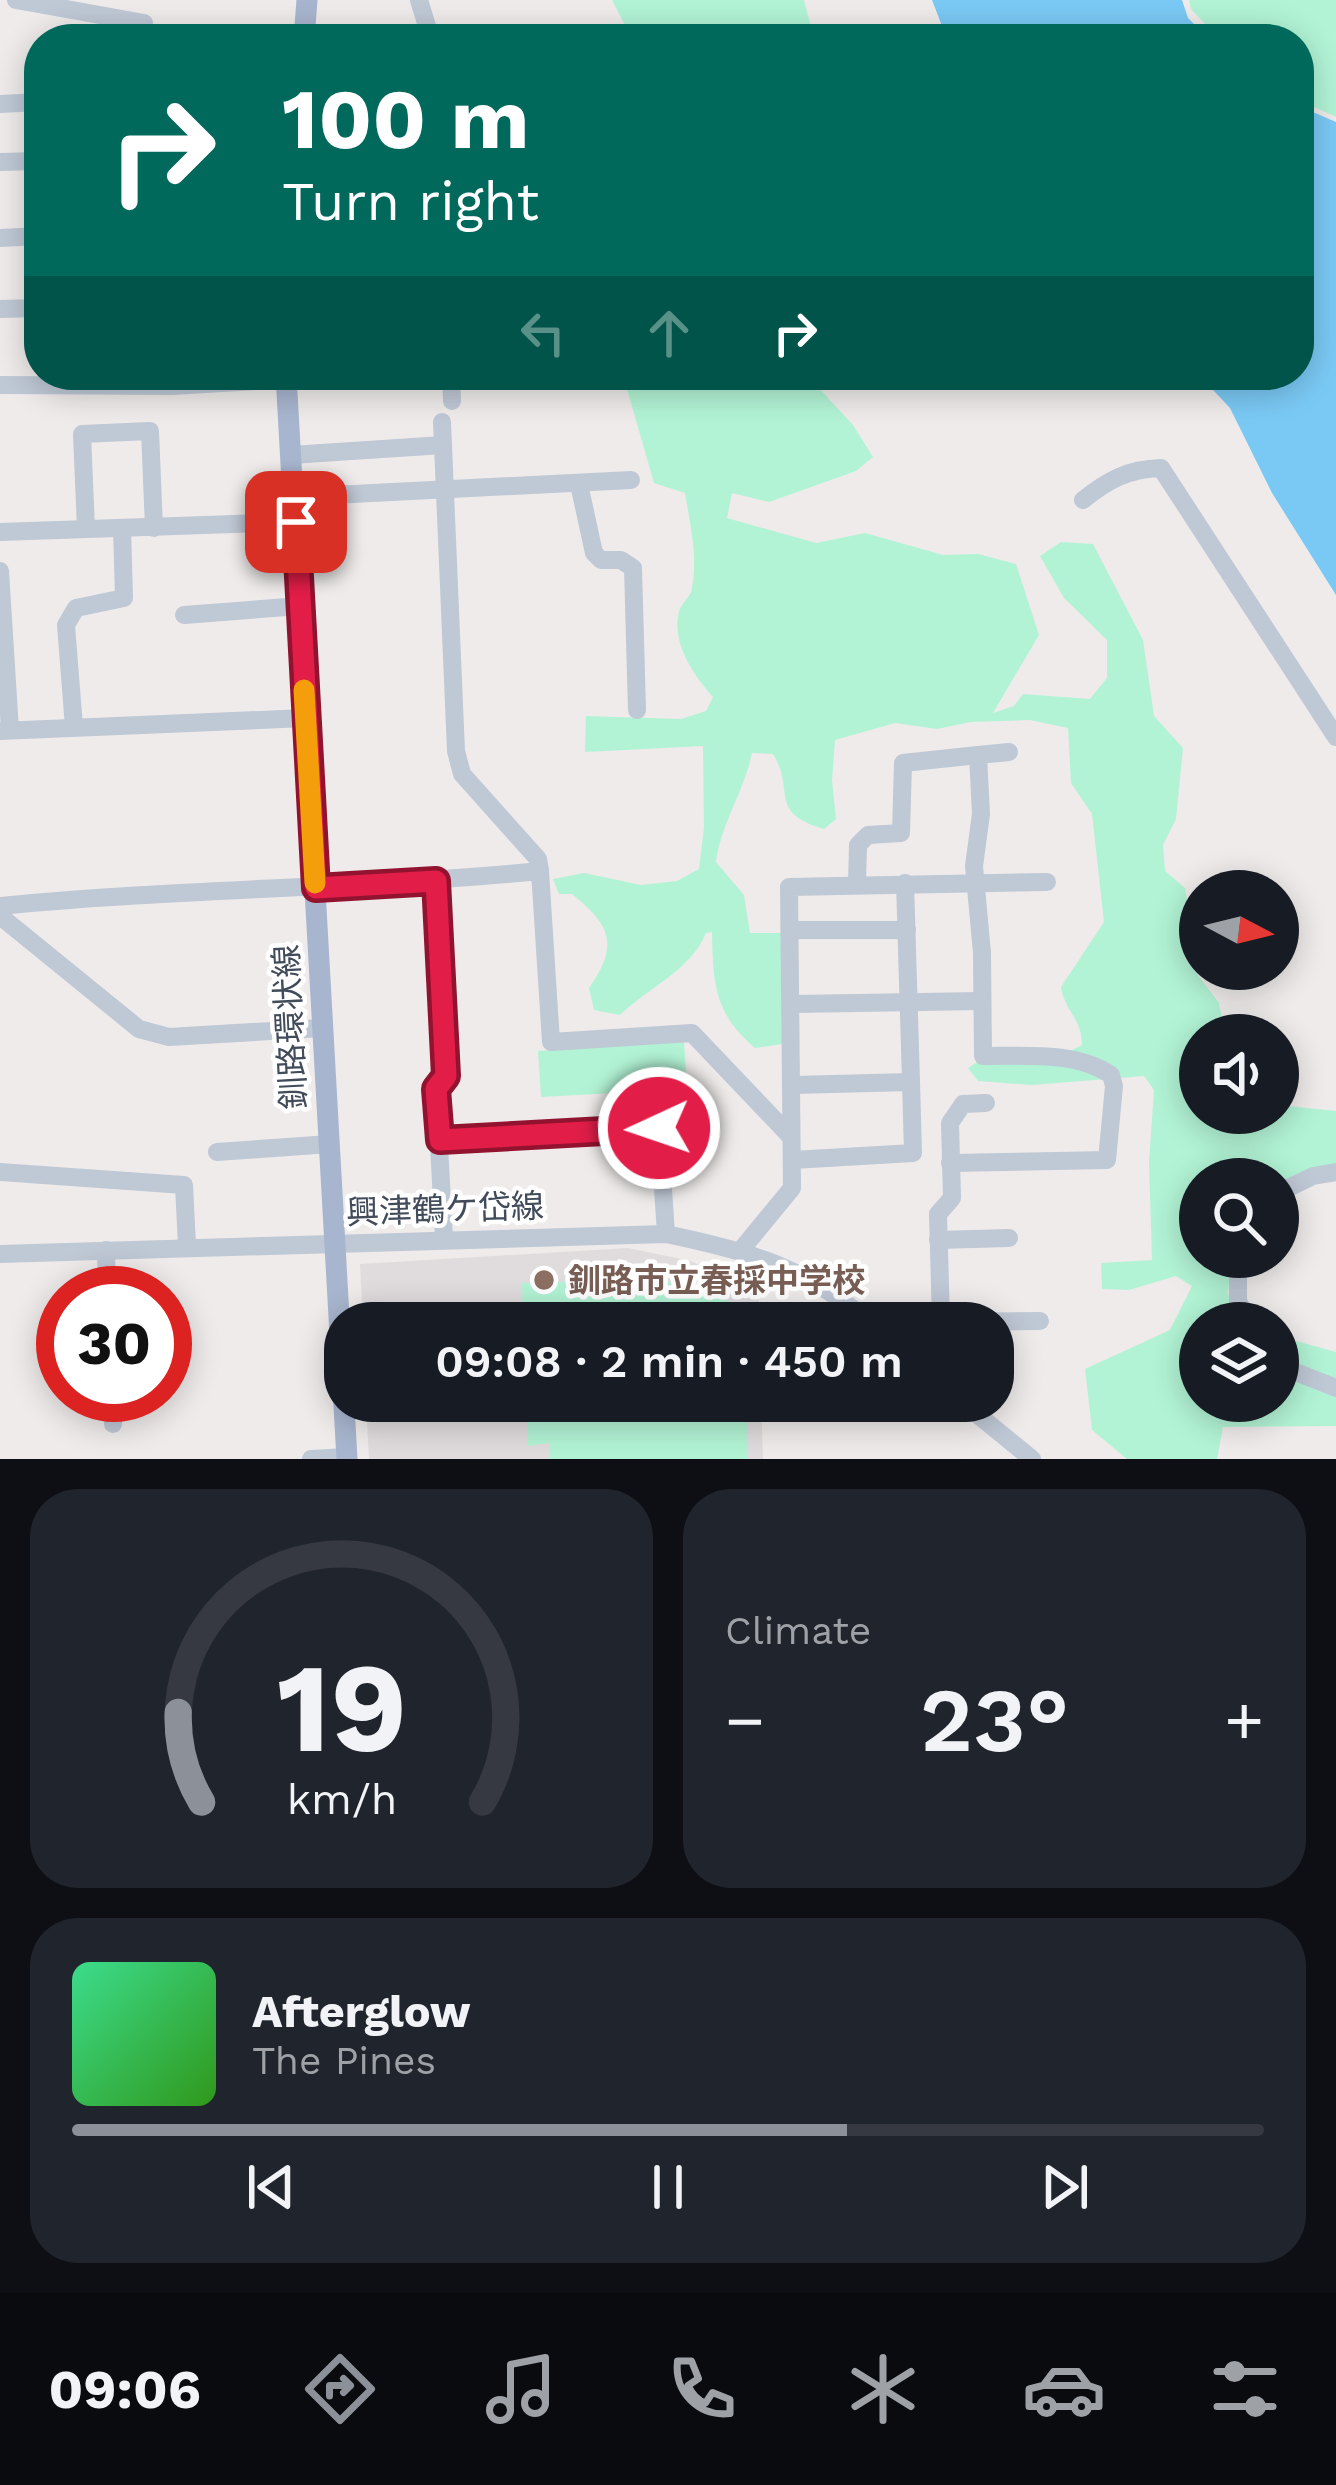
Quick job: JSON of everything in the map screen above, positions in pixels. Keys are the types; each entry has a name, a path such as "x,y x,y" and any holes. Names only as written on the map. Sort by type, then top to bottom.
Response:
{"main road":[{"name":"釧路環状線","path":"287,390 347,1458"}],"street":[{"path":"16,0 144,24"},
{"path":"452,390 452,401"},
{"path":"442,422 456,752 462,774 538,859 550,1042 692,1033 791,1137"},
{"path":"86,529 82,434 150,431 154,528"},
{"path":"291,455 443,445"},
{"path":"1083,500 1110,478 1160,468 1336,737"},
{"path":"294,497 631,480"},
{"path":"579,484 594,553 602,560 628,562 633,568 637,710"},
{"path":"0,532 296,522"},
{"path":"74,727 65,625 76,608 124,598 122,528"},
{"path":"0,571 5,730 306,718"},
{"path":"184,615 300,606"},
{"path":"857,885 858,845 868,835 901,833 904,764 1009,752"},
{"path":"950,1163 1107,1160 1114,1086 1111,1075 1101,1068 1043,1056 983,1056 982,953 975,885 981,814 978,754"},
{"path":"0,906 540,871"},
{"path":"436,881 446,1076 436,1089 444,1239"},
{"path":"741,1250 791,1188 790,887 1047,882"},
{"path":"793,1160 913,1153 905,884"},
{"path":"0,916 139,1029 169,1037 322,1028"},
{"path":"790,930 907,930"},
{"path":"793,1004 982,1001"},
{"path":"793,1085 910,1082"},
{"path":"940,1302 938,1214 952,1198 950,1123 963,1104 986,1103"},
{"path":"440,1140 659,1128 666,1234"},
{"path":"217,1152 330,1144"},
{"path":"0,1172 184,1185 188,1246"},
{"path":"1299,1183 1336,1172"},
{"name":"興津鶴ケ岱線","path":"0,1254 666,1234 741,1250 816,1280 843,1302"},
{"path":"938,1240 1009,1238"},
{"path":"106,1250 106,1266"},
{"path":"1014,1321 1040,1321"},
{"path":"1299,1373 1336,1388"},
{"path":"987,1422 1032,1459"},
{"path":"311,1459 347,1458"}],"shaded area":[{"name":"釧路市立春採中学校","path":"628,1248 691,1261 759,1296 759,1302 362,1302 360,1264"},
{"path":"367,1422 762,1422 763,1459 369,1459"}],"green space":[{"path":"612,0 804,0 810,24 624,24"},
{"path":"1189,0 1336,0 1336,117 1314,107 1314,24 1205,24"},
{"path":"627,390 821,390 853,425 873,457 856,471 769,502 732,493 727,518 816,543 865,533 943,555 978,554 1016,564 1039,635 993,713 1014,706 1023,694 1090,699 1107,678 1107,640 1064,598 1040,556 1061,542 1093,544 1143,640 1154,716 1183,748 1176,819 1163,845 1165,871 1179,883 1179,990 1209,990 1221,1014 1179,1014 1179,1134 1299,1134 1299,1107 1336,1111 1336,1166 1299,1177 1299,1158 1179,1158 1179,1278 1129,1290 1102,1289 1101,1263 1152,1260 1149,1162 1154,1090 1144,1076 1032,1085 978,1081 968,1068 979,1061 1042,1065 1082,1045 1061,987 1104,922 1092,814 1071,783 1068,728 1030,720 971,722 937,729 895,723 835,740 836,819 824,829 789,808 773,754 752,753 716,862 744,895 750,933 781,933 782,1044 755,1048 731,1022 715,982 712,932 706,933 680,968 620,1015 594,1010 589,988 605,959 606,936 585,905 572,894 559,894 553,879 584,873 641,885 677,881 699,869 704,828 703,746 585,752 586,716 681,719 706,711 713,697 692,669 678,635 679,612 694,576 685,493 654,483"},
{"path":"684,1042 687,1089 541,1097 538,1051"},
{"path":"1179,1278 1230,1278 1230,1302 1184,1302 1192,1286"},
{"path":"660,1279 732,1302 522,1302 522,1283"},
{"path":"1179,1312 1179,1422 1299,1422 1299,1342 1336,1352 1336,1426 1223,1427 1217,1459 1127,1459 1092,1430 1085,1369 1170,1330"},
{"path":"527,1422 747,1422 748,1459 550,1459 549,1443 528,1446"}],"water":[{"path":"932,0 1182,0 1194,24 941,24"},
{"path":"1314,112 1336,122 1336,595 1272,493 1230,408 1213,390 1314,390"}],"slow traffic":[{"path":"304,690 315,883"}],"place":[{"name":"釧路市立春採中学校","path":"544,1280"}],"route":[{"path":"296,522 316,888 436,881 446,1076 436,1089 440,1140 659,1128"}]}
